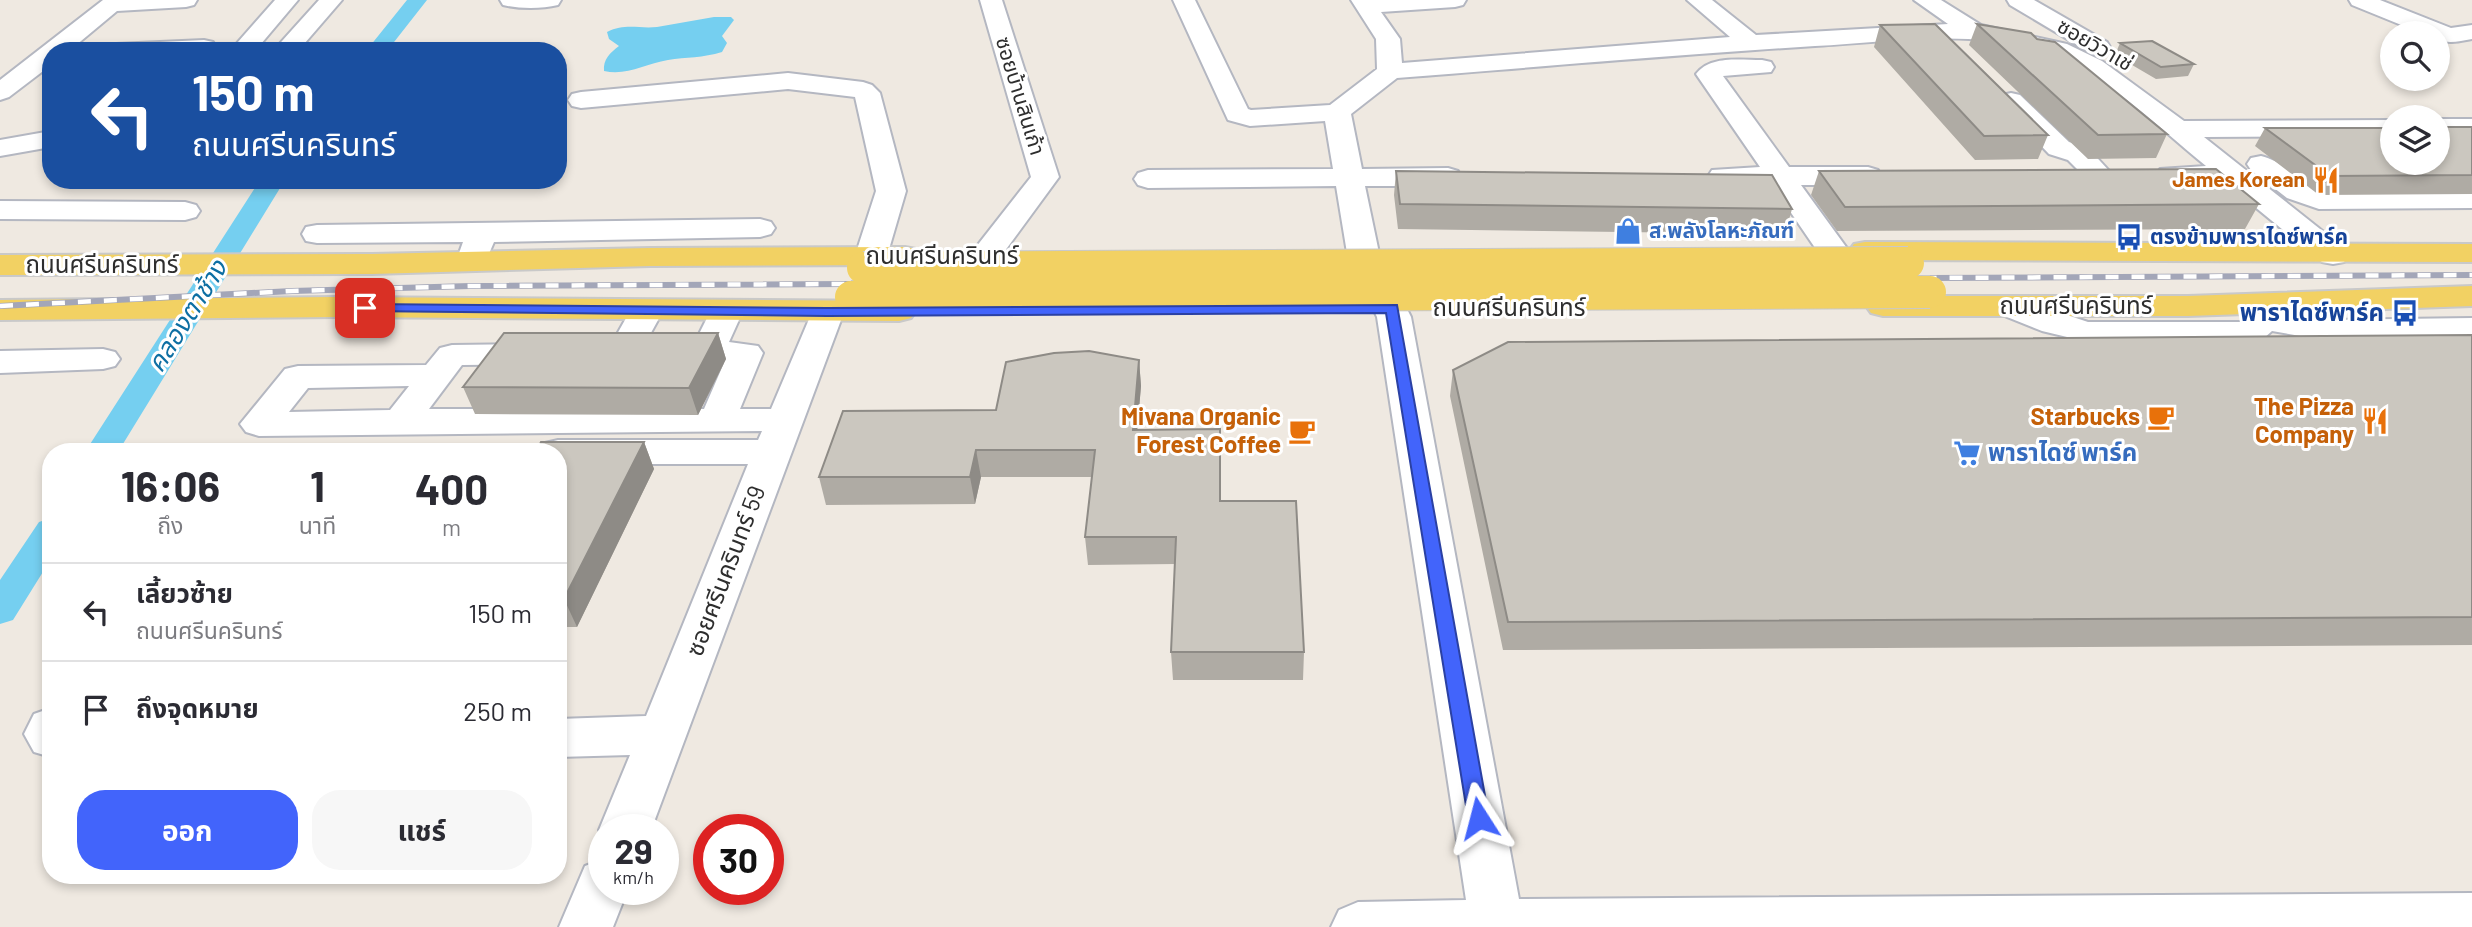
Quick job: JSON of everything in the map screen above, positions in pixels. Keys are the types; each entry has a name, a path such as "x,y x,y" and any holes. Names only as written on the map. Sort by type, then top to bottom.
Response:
{"main road":[{"name":"ถนนศรีนครินทร์","path":"0,265 372,264 477,247 853,283 1000,310 2009,306"},
{"name":"ถนนศรีนครินทร์","path":"0,310 338,307 726,311 853,283 999,256 2192,250 2323,255 2472,253"},
{"path":"1737,251 1695,266 1691,271 1693,279 1700,287 1715,295 1765,307"},
{"path":"338,307 853,283 1908,263 2151,262 2323,255"},
{"path":"999,256 1054,269 1059,278 1059,285 1048,295 1000,310"},
{"path":"372,264 614,268 853,283 2245,292 2387,297 2472,296"},
{"path":"2262,312 2387,297"}],"street":[{"path":"65,42 114,2 186,0"},
{"path":"250,42 287,0"},
{"path":"293,42 331,0"},
{"path":"511,0 550,0"},
{"name":"ซอยบ้านสินเก้า","path":"991,0 1045,177 999,256"},
{"path":"1184,0 1237,114 1250,118 1338,116 1390,71 1751,43 1973,30 2058,49 2079,57 2140,99 2234,175 2323,255"},
{"path":"1365,3 1455,0"},
{"path":"1699,0 1751,43"},
{"path":"1925,0 1973,30"},
{"name":"ซอยวิวาเช่","path":"2018,0 2147,75 2152,80 2140,99"},
{"path":"2360,0 2460,34"},
{"path":"1365,3 1388,39 1390,71"},
{"path":"0,92 42,60"},
{"path":"1787,66 1722,68 1713,69 1709,74 1833,251"},
{"name":"ซอยศรีนครินทร์ 59","path":"581,100 788,81 863,90 867,93 891,191 853,283 777,436 631,814"},
{"path":"2002,92 2093,171 2234,175"},
{"path":"1338,116 1352,178 1363,253 1392,308 1497,925"},
{"path":"0,129 42,122"},
{"path":"2450,127 2472,127"},
{"path":"2217,128 2306,197 2319,200 2472,199"},
{"path":"2176,129 2380,128"},
{"path":"0,148 42,141"},
{"path":"1699,176 1894,176"},
{"path":"1148,180 1477,177"},
{"path":"0,210 185,211"},
{"path":"317,234 477,247 760,228"},
{"path":"2009,306 2054,324 2088,332 2251,332 2262,312 2323,330 2472,328"},
{"path":"624,353 646,311"},
{"path":"684,353 726,311"},
{"path":"401,421 452,355 746,353 718,420"},
{"path":"0,362 103,359"},
{"path":"437,375 298,377 259,424 718,420 777,436"},
{"path":"567,451 777,436"},
{"path":"567,738 662,735"},
{"path":"586,927 595,905"},
{"path":"1358,927 2016,923 2472,916"}],"water":[{"path":"714,17 731,17 734,20 722,36 727,43 722,52 668,60 628,71 604,71 608,57 619,46 609,39 607,32 620,28 657,27"}],"building":[{"path":"1935,24 2048,135 1984,136 1880,25"},
{"path":"1977,24 2031,33 2037,39 2055,42 2167,134 2098,135"},
{"path":"2152,41 2194,64 2161,67 2120,43"},
{"path":"2450,127 2472,127 2472,175 2330,176 2265,128 2380,128 2380,175 2450,175"},
{"path":"2216,169 2259,204 1845,207 1819,171"},
{"path":"1396,171 1772,175 1792,209 1400,204"},
{"path":"504,333 718,333 689,388 463,387"},
{"name":"พาราไดซ์ พาร์ค","path":"2472,335 2472,617 1508,622 1453,370 1508,342"},
{"path":"1089,351 1139,360 1133,430 1220,429 1220,501 1296,501 1304,652 1171,652 1176,537 1085,537 1095,450 976,450 970,477 819,477 843,411 996,410 1006,362 1054,353"},
{"path":"644,442 567,593 567,443 540,443"}],"waterway":[{"name":"คลองตาช้าง","path":"383,42 417,0"},
{"name":"คลองตาช้าง","path":"107,443 267,189"},
{"name":"คลองตาช้าง","path":"0,610 42,544"}],"railway":[{"path":"0,306 292,291 470,286 2472,275"}],"place":[{"name":"James Korean","path":"2326,180"},
{"name":"ส.พลังโลหะภัณฑ์","path":"1628,231"},
{"name":"ตรงข้ามพาราไดซ์พาร์ค","path":"2129,237"},
{"name":"พาราไดซ์พาร์ค","path":"2405,313"},
{"name":"Starbucks","path":"2161,417"},
{"name":"The Pizza Company","path":"2375,421"},
{"name":"Mivana Organic Forest Coffee","path":"1302,431"},
{"name":"พาราไดซ์ พาร์ค","path":"1967,453"}],"route":[{"path":"365,308 827,312 1392,308 1479,818"}]}
